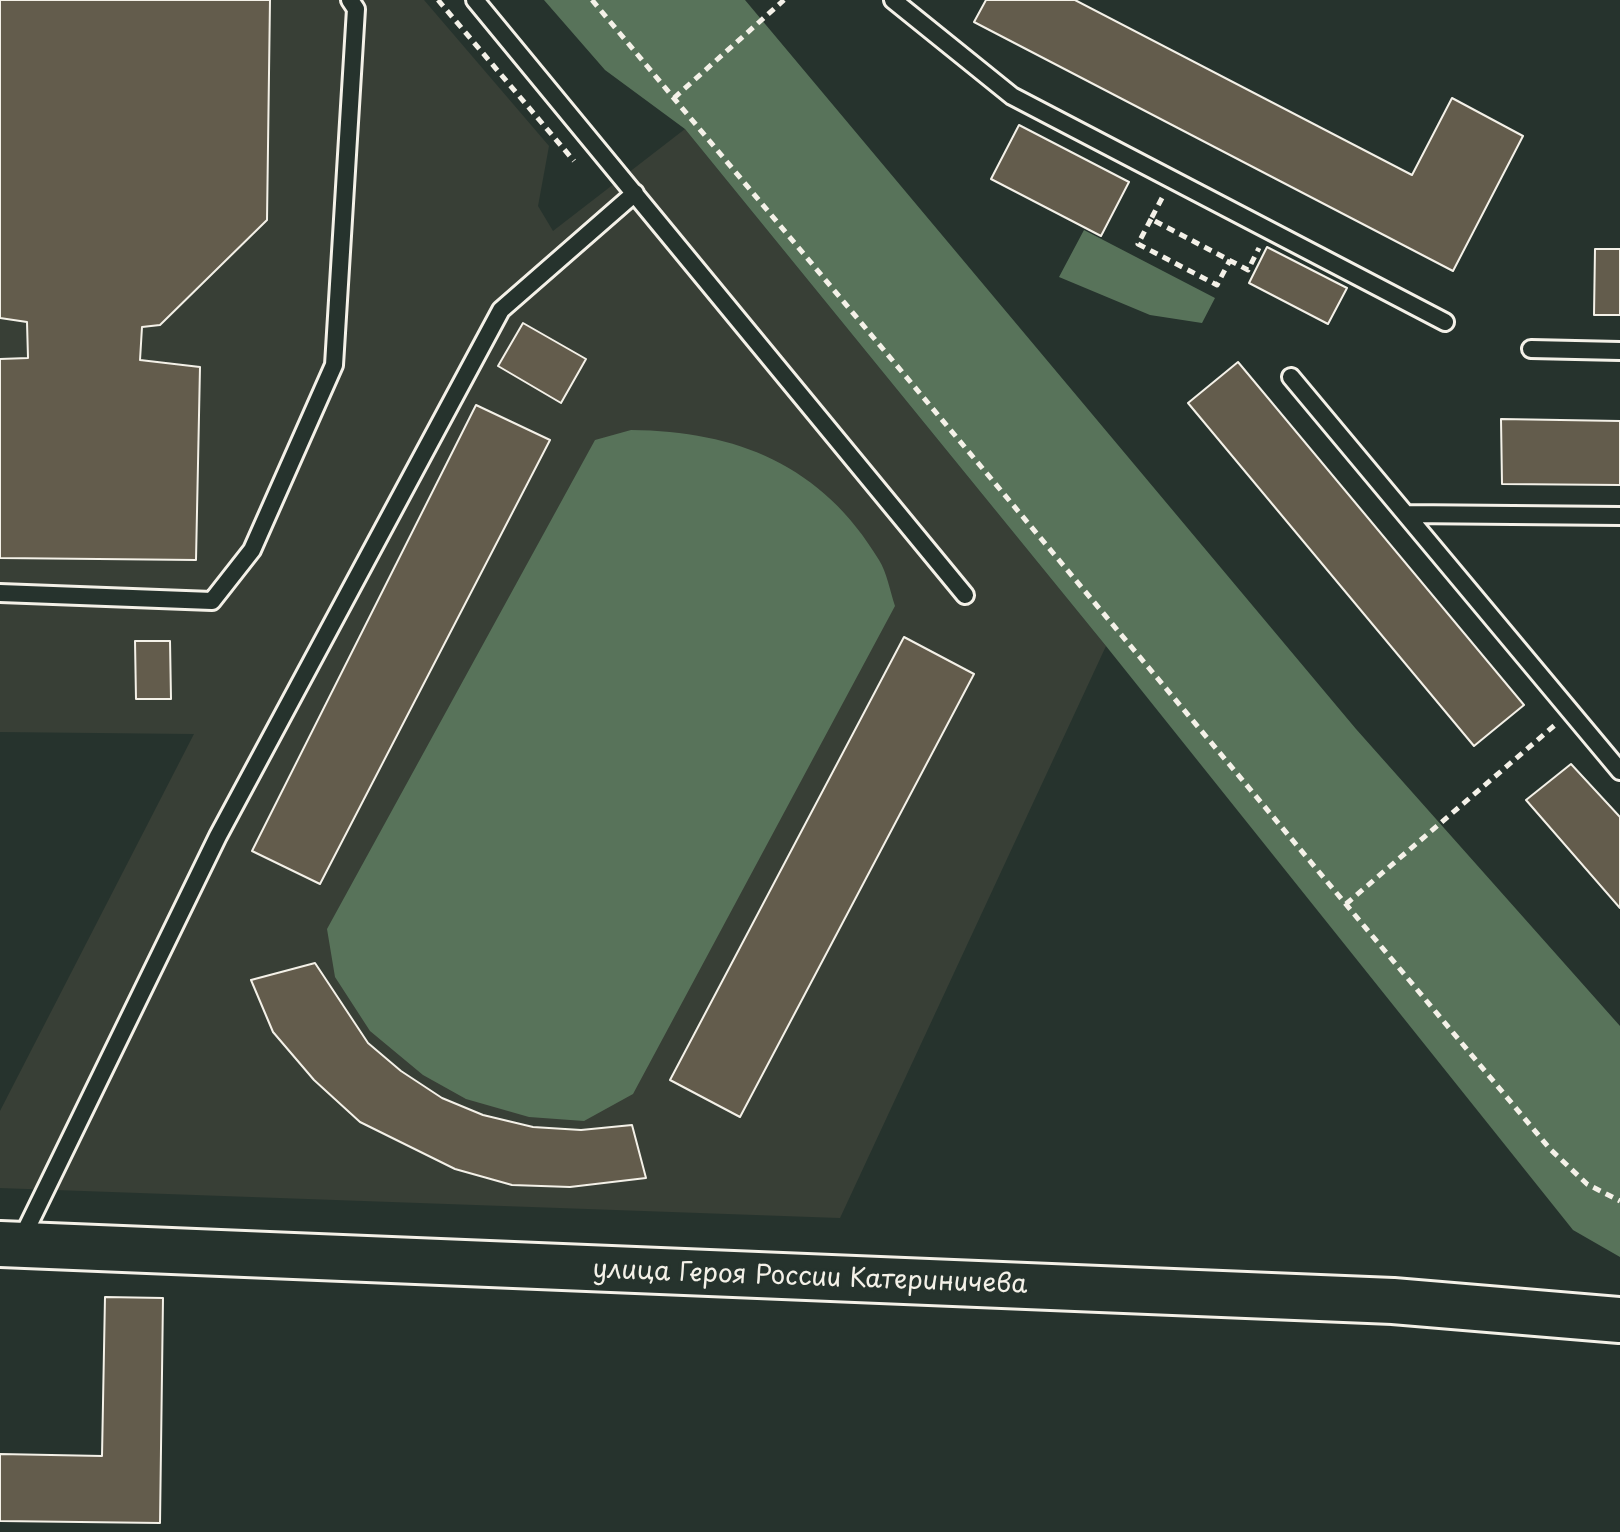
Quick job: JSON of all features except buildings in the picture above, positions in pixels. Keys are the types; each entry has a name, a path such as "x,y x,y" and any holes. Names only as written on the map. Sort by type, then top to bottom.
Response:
{"main road":[{"name":"улица Героя России Катериничева","path":"9,1245 1393,1301 1620,1320"}],"lane":[{"path":"0,593 212,601 252,550 334,365 356,9 350,0"},
{"path":"475,0 965,595"},
{"path":"893,0 1012,96 1445,322"},
{"path":"9,1245 218,836 501,310 635,193"},
{"path":"1531,349 1620,351"},
{"path":"1291,377 1620,771"},
{"path":"1406,514 1620,516"}],"path":[{"path":"438,0 582,171"},
{"path":"592,0 1550,1149 1587,1184 1620,1201"},
{"path":"674,98 784,0"},
{"path":"1172,179 1138,244 1217,285 1230,260"},
{"path":"1151,219 1248,270 1268,230"},
{"path":"1346,904 1570,711"}],"shaded area":[{"path":"0,0 424,0 549,146 538,206 553,231 685,129 1106,646 840,1218 0,1188 0,1111 194,734 0,732"}],"green space":[{"path":"544,0 745,0 1356,729 1620,1026 1620,1257 1573,1230 1106,646 685,129 605,70"},
{"path":"1084,230 1215,298 1202,323 1150,315 1059,277"},
{"path":"631,430 706,437 773,460 803,477 831,500 856,527 882,565 895,606 633,1094 584,1121 529,1117 466,1099 423,1075 370,1031 335,977 327,929 595,440"}]}
